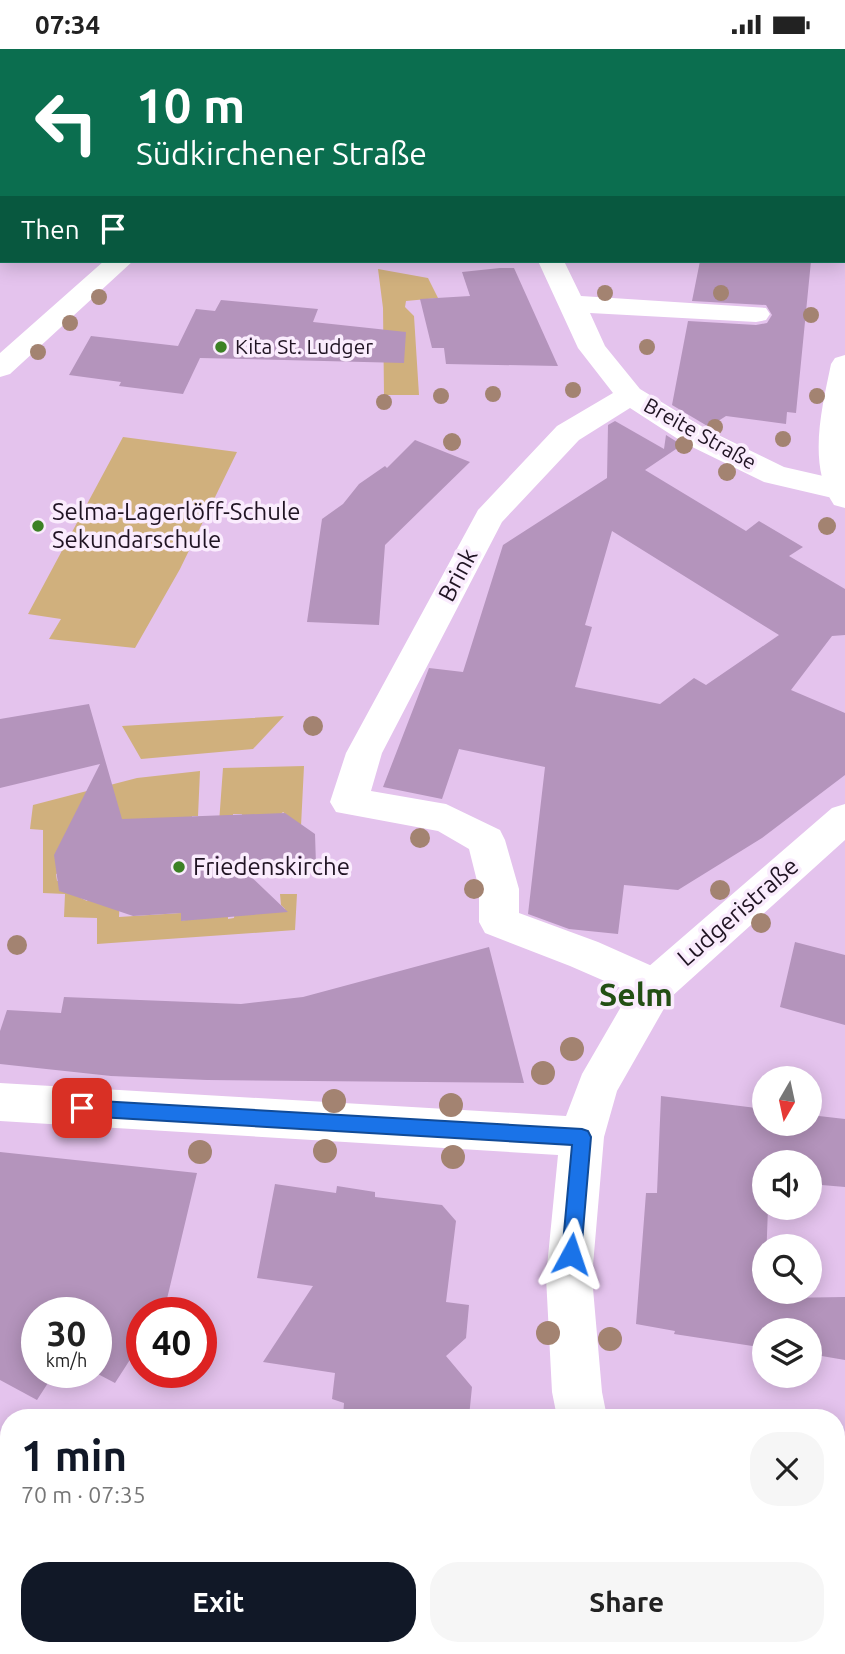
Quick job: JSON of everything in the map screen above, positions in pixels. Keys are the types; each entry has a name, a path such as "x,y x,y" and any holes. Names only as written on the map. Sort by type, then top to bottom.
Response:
{"street":[{"path":"0,369 118,263"},
{"name":"Breite Straße","path":"552,263 592,348 630,395 695,436 775,475 843,494"},
{"path":"571,304 756,314"},
{"path":"843,494 835,470 845,364"},
{"name":"Brink","path":"630,395 568,433 489,517 364,753 349,802 446,818 486,840 499,889 499,922 584,954 655,986"},
{"name":"Ludgeristraße","path":"580,1409 569,1277 582,1137 597,1087 655,986 845,818"},
{"path":"0,1102 582,1137"}],"shaded area":[{"path":"378,269 428,278 438,298 406,301 405,307 414,316 419,395 384,395 383,308"},
{"path":"123,437 237,452 180,569 135,648 49,639 61,619 28,614"},
{"path":"284,716 253,749 141,759 122,726"},
{"path":"304,766 301,826 283,812 274,821 241,821 242,814 233,814 233,823 219,823 223,768"},
{"path":"200,771 198,816 192,816 191,824 122,819 65,871 56,874 57,881 74,878 81,898 87,901 93,893 120,892 119,917 181,913 181,921 228,911 228,919 234,918 235,911 280,912 285,909 281,905 280,894 297,894 295,930 97,944 97,918 64,917 65,894 43,893 43,830 30,829 33,805 137,778"}],"building":[{"path":"700,263 811,263 796,413 787,412 786,424 726,416 709,427 672,405 688,321 756,325 767,323 772,315 766,305 692,301"},
{"path":"514,268 558,366 446,364 444,348 432,348 420,299 470,296 462,272"},
{"path":"221,300 318,309 313,322 406,332 404,363 200,358 183,394 119,386 121,382 69,375 91,336 178,346 196,309 215,311"},
{"path":"615,421 664,449 666,435 682,445 645,470 746,531 759,521 803,547 789,556 845,589 845,635 832,636 791,690 845,713 845,775 762,838 678,890 624,885 618,934 569,929 528,914 545,767 459,749 442,799 383,787 429,668 463,672 503,545 607,478 608,425","holes":["612,531 779,635 706,685 694,678 660,704 575,687 592,627 585,625"]},
{"path":"415,440 470,462 385,545 379,625 307,622 322,519 343,504 359,484 385,466 387,468"},
{"name":"Friedenskirche","path":"89,704 122,819 285,813 315,834 316,865 244,870 288,912 181,921 181,913 133,916 59,891 54,855 100,764 0,788 0,719"},
{"path":"795,942 845,955 845,1025 780,1007"},
{"path":"489,947 524,1083 207,1080 111,1076 0,1064 0,1031 7,1010 61,1013 64,997 241,1004 303,997"},
{"path":"661,1096 752,1107 752,1136 822,1136 822,1116 845,1119 845,1187 822,1185 822,1150 752,1150 752,1220 768,1220 767,1234 752,1234 752,1304 822,1304 822,1297 845,1297 845,1360 822,1356 822,1318 752,1318 752,1346 674,1334 675,1331 636,1324 646,1193 657,1193"},
{"path":"0,1152 197,1173 167,1297 126,1297 126,1366 115,1383 112,1381 112,1297 21,1297 21,1388 45,1388 37,1400 0,1380"},
{"path":"275,1184 336,1193 337,1186 375,1192 375,1197 442,1205 456,1221 446,1302 469,1305 466,1338 446,1356 472,1387 470,1409 344,1409 344,1403 332,1399 335,1373 263,1362 313,1286 257,1278"}],"place":[{"name":"Kita St. Ludger","path":"221,347"},
{"name":"Selma-Lagerlöff-Schule Sekundarschule","path":"38,526"},
{"name":"Friedenskirche","path":"179,867"}],"district":[{"name":"Selm","path":"636,995"}],"route":[{"path":"82,1108 582,1137 571,1254"}]}
